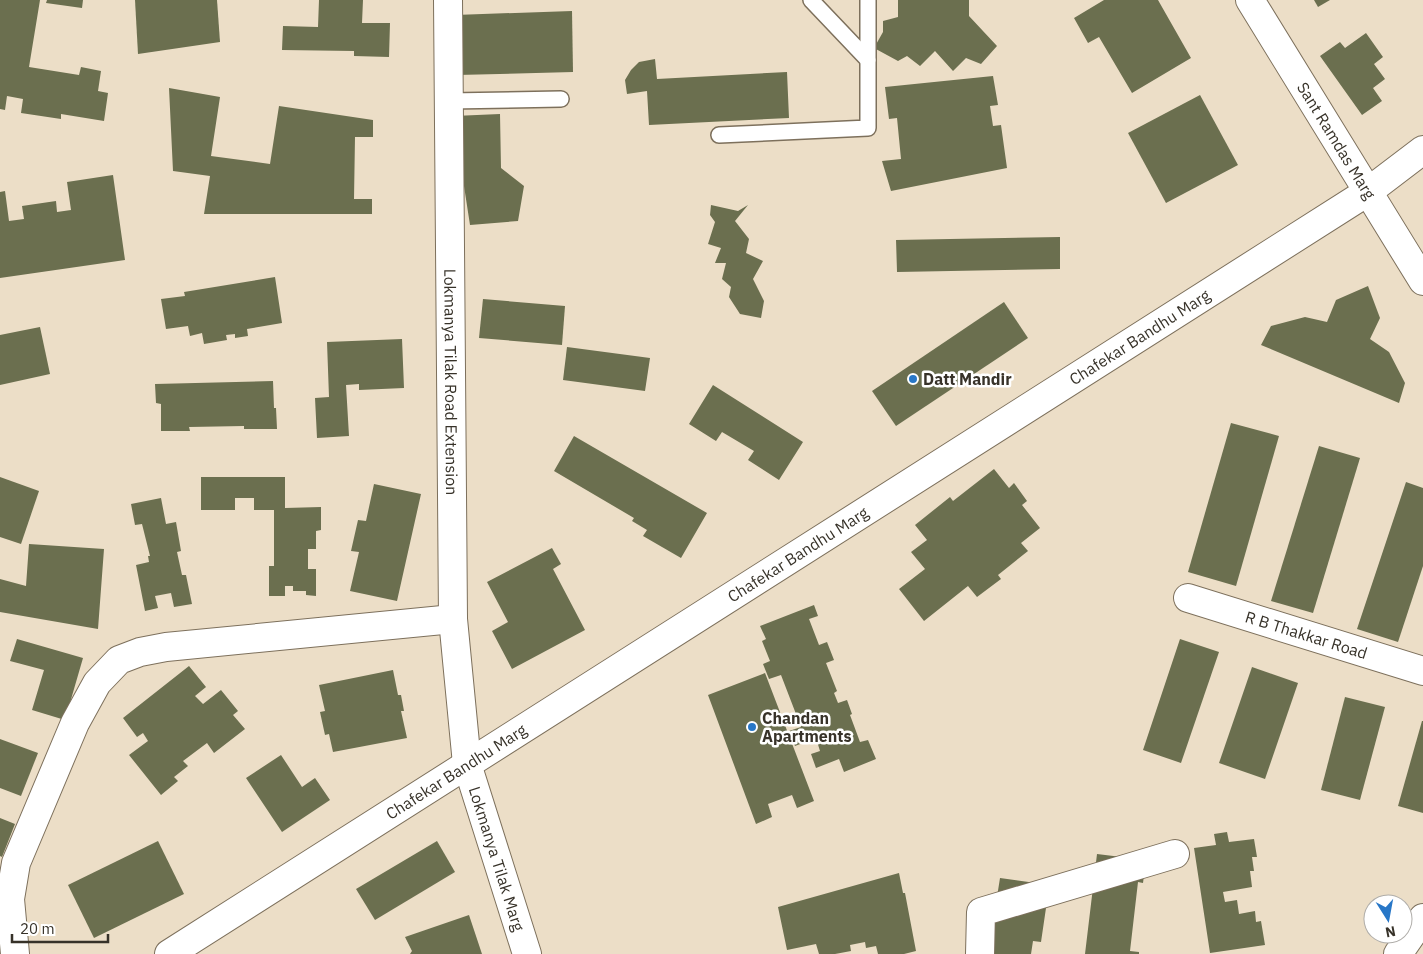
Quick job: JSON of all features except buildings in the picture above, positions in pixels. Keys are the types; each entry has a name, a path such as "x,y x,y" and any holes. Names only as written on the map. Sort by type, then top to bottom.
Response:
{"street":[{"name":"Lokmanya Tilak Road Extension","path":"448,0 454,619 467,764"},
{"name":"Sant Ramdas Marg","path":"1250,0 1423,281"},
{"name":"Chafekar Bandhu Marg","path":"169,954 1369,191 1423,150"},
{"name":"R B Thakkar Road","path":"1188,598 1423,671"},
{"path":"15,954 10,899 16,863 75,723 97,683 119,660 140,652 166,647 454,619"},
{"name":"Lokmanya Tilak Marg","path":"467,764 527,954"},
{"path":"980,954 981,912 1175,854"},
{"path":"1398,954 1423,918"}],"lane":[{"path":"811,0 868,60"},
{"path":"719,135 868,128 868,0"},
{"path":"449,101 560,99"}],"place":[{"name":"Datt Mandir","path":"913,379"},
{"name":"Chandan Apartments","path":"752,727"}]}
